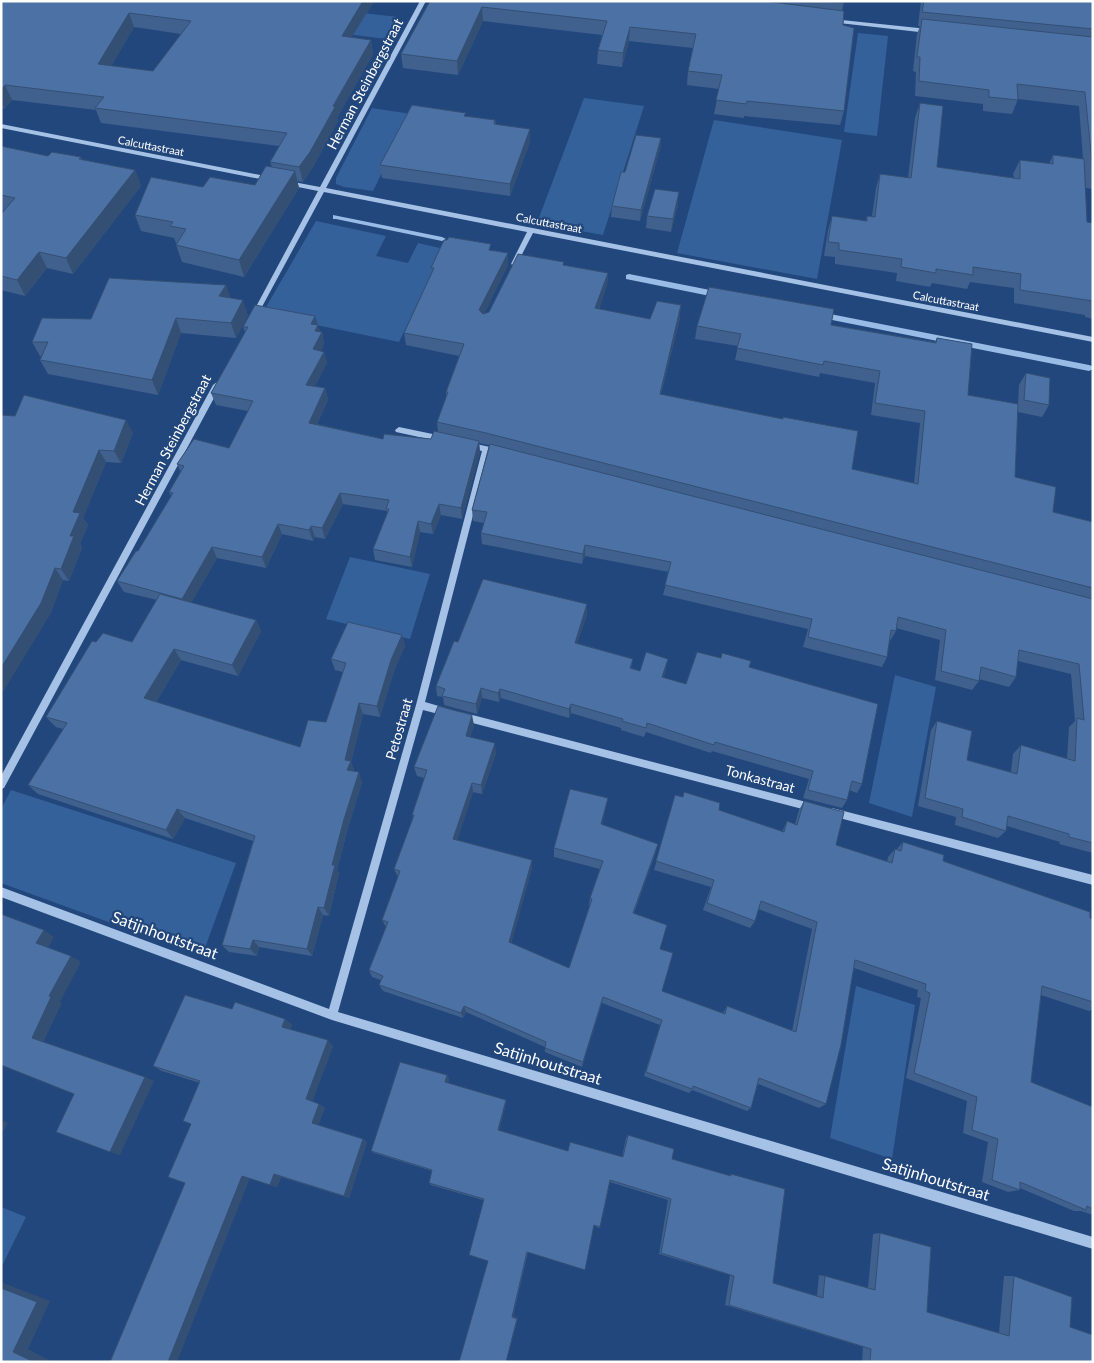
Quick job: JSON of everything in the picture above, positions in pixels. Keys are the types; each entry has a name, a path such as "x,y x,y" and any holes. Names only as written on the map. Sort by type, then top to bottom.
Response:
{"street":[{"name":"Herman Steinbergstraat","path":"252,321 423,1"},
{"path":"823,20 938,32"},
{"name":"Calcuttastraat","path":"1,126 274,180"},
{"name":"Calcuttastraat","path":"284,182 1093,340"},
{"path":"510,272 531,230"},
{"name":"Herman Steinbergstraat","path":"1,785 223,374"},
{"path":"399,430 447,440"},
{"path":"457,442 506,454"},
{"name":"Petostraat","path":"332,1014 420,705 486,448"},
{"name":"Tonkastraat","path":"420,705 1093,880"},
{"name":"Satijnhoutstraat","path":"1,892 332,1014 1093,1243"}],"shaded area":[{"path":"336,10 398,17 386,39 323,31"},
{"path":"858,33 888,36 877,136 844,132"},
{"path":"584,98 644,106 603,235 537,223"},
{"path":"372,108 411,114 373,191 336,184 336,178"},
{"path":"714,120 842,140 817,279 677,253"},
{"path":"316,221 386,236 376,256 408,263 418,243 444,249 399,342 262,314"},
{"path":"350,557 430,574 410,639 326,619"},
{"path":"895,675 936,687 912,817 869,803"},
{"path":"11,790 236,863 202,956 1,883 1,809"},
{"path":"856,986 915,1005 892,1159 830,1138"},
{"path":"1,1207 26,1217 1,1268"}],"building":[{"path":"1,1 363,1 342,36 371,40 333,106 335,107 310,152 299,167 270,162 287,133 95,108 104,97 5,85 1,90","holes":["129,13 191,21 153,71 98,64"]},
{"path":"430,1 764,1 844,11 843,25 854,28 844,111 747,101 746,104 716,100 722,75 688,71 696,34 630,27 623,53 598,50 607,21 482,7 457,61 401,54"},
{"path":"824,1 844,1 844,3"},
{"path":"924,1 1093,1 1093,29 922,12"},
{"path":"922,19 1093,37 1093,174 1085,92 1017,84 1018,100 989,97 989,90 919,81 920,57 917,57"},
{"path":"920,103 943,106 937,167 1020,179 1020,160 1053,164 1053,155 1084,159 1087,222 1093,223 1093,301 1020,290 1021,274 973,267 973,275 936,269 936,273 901,267 902,259 839,250 839,243 828,242 832,216 867,221 867,216 875,217 880,174 911,178"},
{"path":"412,105 466,113 464,116 495,120 494,124 530,129 510,184 380,165"},
{"path":"636,135 661,138 641,210 612,206 621,172 625,172"},
{"path":"1,146 48,156 52,152 81,157 79,159 135,170 66,258 39,252 17,280 1,276 1,214 15,198 1,195"},
{"path":"266,166 295,171 239,260 176,245 186,229 170,226 173,222 135,215 151,177 203,187 210,177 255,185"},
{"path":"655,189 679,192 673,219 647,216"},
{"path":"449,237 491,244 489,250 508,253 479,310 483,314 489,312 518,254 564,262 563,265 608,273 595,308 650,319 657,301 681,305 660,394 783,419 783,417 858,431 852,469 918,484 925,411 875,403 880,371 824,361 823,365 737,348 741,334 697,326 709,287 834,309 831,325 936,343 937,338 972,344 968,395 1018,404 1015,477 1056,487 1053,512 1093,522 1093,588 437,422 464,344 404,333 434,268 431,268 444,240 447,240"},
{"path":"109,278 226,285 219,296 243,300 231,323 176,318 152,380 40,360 48,342 32,342 42,318 91,319"},
{"path":"255,305 315,316 311,324 318,325 315,331 322,332 313,349 324,352 306,385 325,388 309,423 383,439 384,434 431,439 434,431 479,441 461,508 439,504 431,524 418,521 410,557 373,549 389,509 386,509 389,500 340,493 322,528 311,526 309,530 278,524 262,557 212,547 182,599 117,581 136,551 138,551 173,493 169,492 184,466 177,464 194,439 229,448 253,401 211,393 248,327 243,327"},
{"path":"1026,373 1050,378 1049,405 1024,400"},
{"path":"24,395 126,420 114,451 99,450 73,512 80,513 70,536 74,536 61,569 55,568 41,603 1,668 1,415 15,416"},
{"path":"490,444 1093,599 1093,843 1069,837 1069,834 1008,816 1006,831 962,817 963,809 925,798 937,721 972,731 967,760 1017,774 1021,745 1075,761 1077,718 1084,720 1079,664 1019,650 1016,677 981,667 979,681 941,671 946,630 898,617 896,631 891,630 887,657 808,637 812,619 665,585 671,562 585,545 583,554 481,533 487,512 472,510"},
{"path":"483,579 587,604 575,643 633,659 630,668 640,671 646,652 668,659 662,677 686,684 697,652 721,658 722,653 751,661 749,667 878,704 862,784 852,781 847,800 808,790 813,771 715,742 714,745 647,723 646,728 622,721 623,719 571,704 569,709 500,689 498,693 481,688 476,704 442,696 445,689 436,686 454,641 458,642"},
{"path":"160,594 256,620 232,665 174,649 144,698 300,747 308,720 326,722 346,663 331,659 348,622 402,635 391,660 377,706 359,703 345,760 351,761 347,770 359,772 332,865 335,865 324,908 318,907 307,949 253,940 250,949 222,945 255,836 177,809 166,830 28,785 67,723 46,717 92,641 96,642 103,633 132,642"},
{"path":"438,706 472,715 466,736 495,743 481,785 472,783 453,839 532,860 509,942 569,968 603,861 554,848 570,789 608,798 601,824 658,844 633,913 667,925 660,949 673,953 662,991 725,1014 727,1006 796,1032 817,922 761,901 755,921 707,903 714,880 656,861 675,795 683,797 684,792 720,803 719,810 784,832 787,821 797,825 804,801 844,812 836,845 892,863 895,849 901,851 903,842 944,855 943,861 1090,912 1090,918 1093,919 1093,1002 1042,986 1031,1082 1093,1107 1093,1209 1087,1206 1086,1210 1020,1182 1020,1190 992,1180 998,1139 972,1130 977,1097 914,1073 930,993 925,991 926,984 855,960 841,1045 826,1104 759,1078 751,1108 693,1086 692,1089 646,1072 662,1020 603,997 583,1062 545,1048 546,1042 464,1006 461,1013 379,985 383,976 369,970 388,922 382,920 400,871 394,869 414,815 412,815 427,770 414,767"},
{"path":"1,914 44,930 36,943 71,956 49,996 51,997 32,1038 145,1077 110,1152 56,1132 74,1094 1,1065"},
{"path":"185,995 232,1009 235,1002 285,1019 282,1027 328,1040 306,1099 319,1104 312,1123 363,1139 344,1196 274,1174 270,1185 242,1176 168,1362 110,1362 185,1183 168,1177 191,1124 183,1121 200,1081 153,1066"},
{"path":"400,1062 447,1075 445,1082 506,1100 498,1130 568,1151 570,1142 623,1157 628,1135 674,1149 672,1159 785,1189 773,1283 823,1298 825,1276 875,1290 880,1233 931,1247 927,1312 1009,1336 1014,1276 1072,1297 1070,1327 1093,1335 1093,1362 870,1362 871,1349 729,1305 734,1276 661,1253 671,1199 610,1180 600,1227 594,1225 585,1270 527,1252 512,1317 517,1319 506,1362 459,1362 488,1261 469,1255 484,1199 429,1183 432,1170 371,1151"},
{"path":"1,1288 37,1302 13,1352 34,1362 1,1362"}],"waterway":[{"path":"336,217 442,239"},
{"path":"629,277 720,295"},
{"path":"820,315 1089,368"}]}
